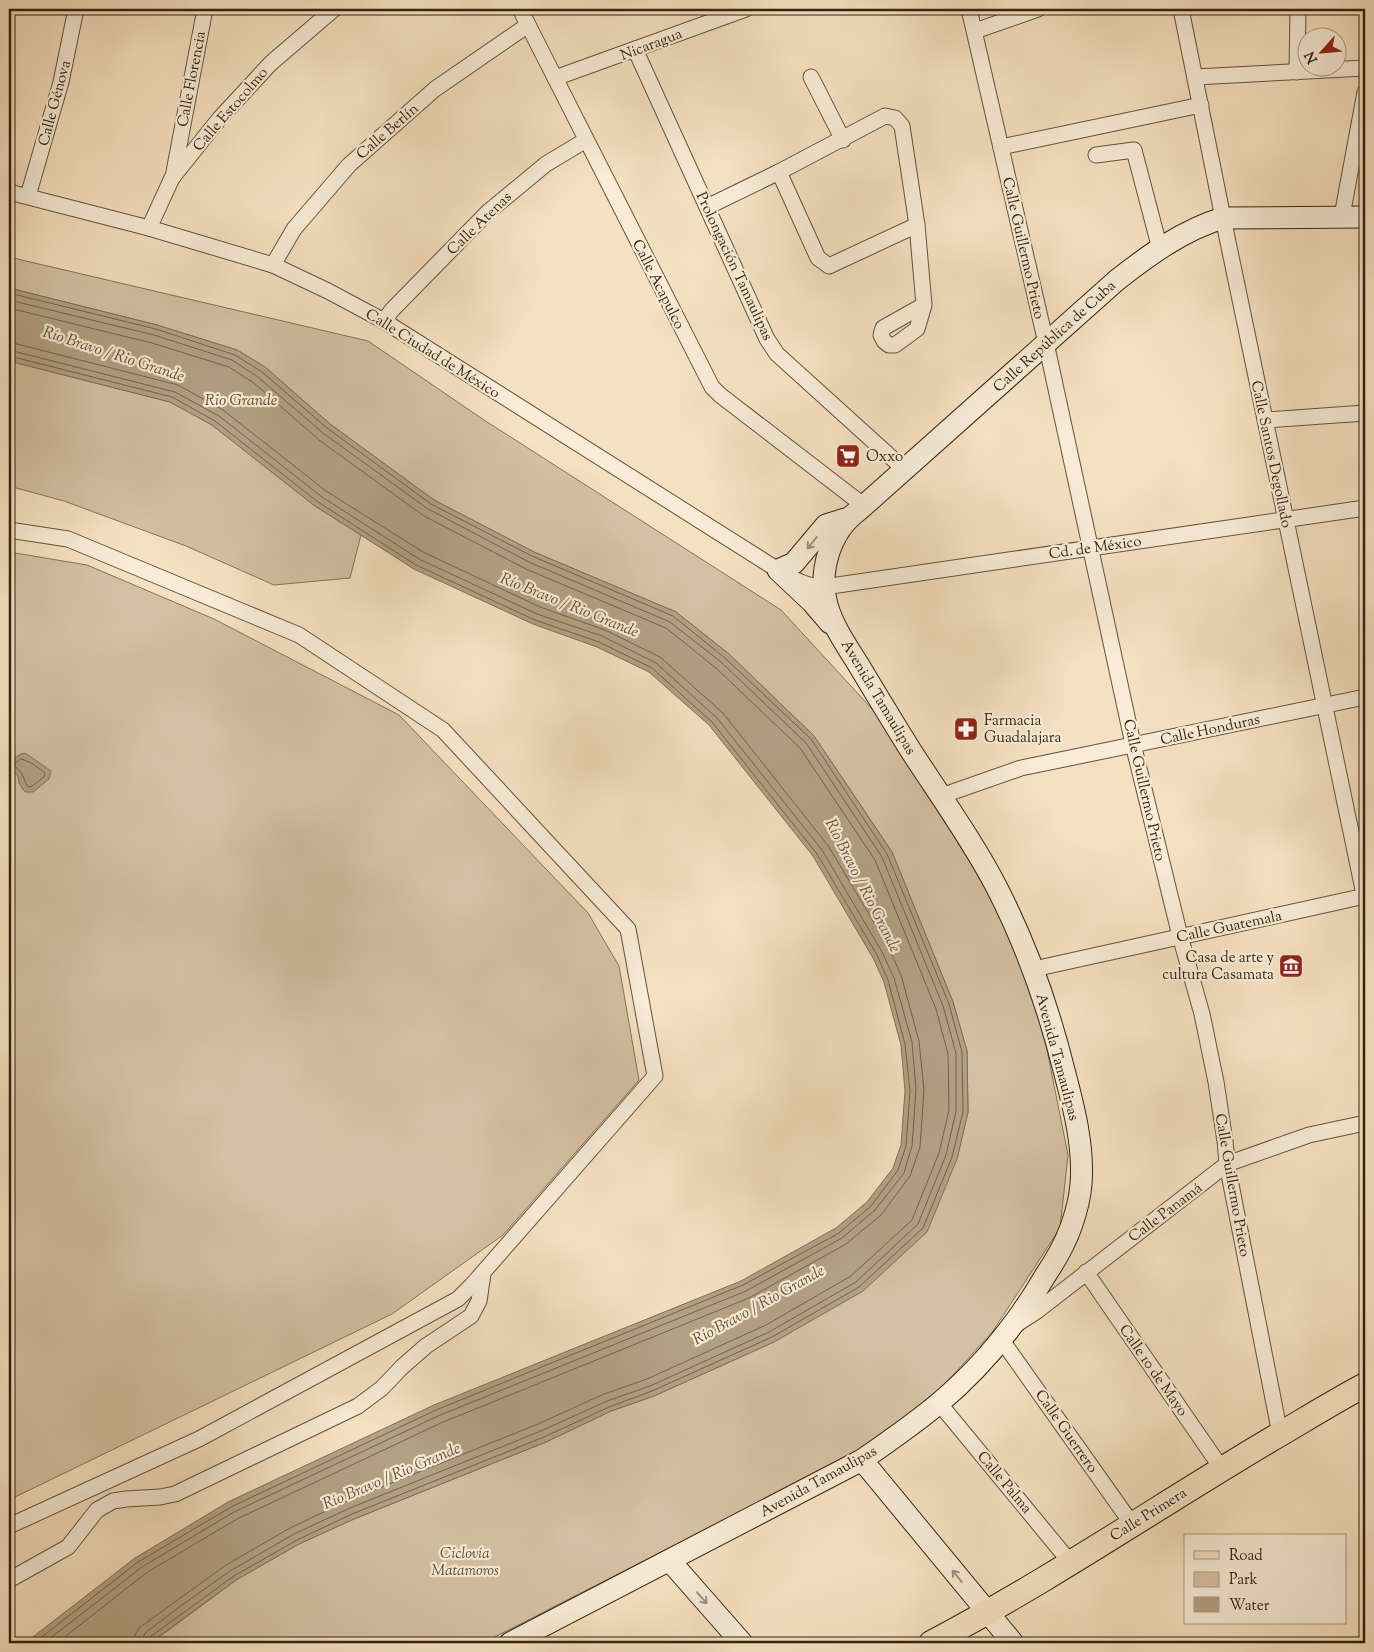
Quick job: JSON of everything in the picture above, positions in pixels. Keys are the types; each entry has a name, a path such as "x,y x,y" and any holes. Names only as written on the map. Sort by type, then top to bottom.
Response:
{"main road":[{"name":"Calle Primera","path":"931,1643 988,1613 1222,1469 1333,1402 1365,1385"}],"street":[{"name":"Calle Génova","path":"28,196 61,82 76,9"},
{"name":"Calle Florencia","path":"172,178 205,9"},
{"name":"Calle Estocolmo","path":"149,228 172,178 220,118 271,63 334,9"},
{"name":"Calle Acapulco","path":"520,9 712,387 863,505"},
{"name":"Nicaragua","path":"555,78 746,9"},
{"name":"Calle Guillermo Prieto","path":"969,9 1046,343 1134,744 1180,936 1202,1014 1216,1082 1227,1164 1280,1434"},
{"path":"975,31 1038,9"},
{"name":"Calle Santos Degollado","path":"1181,9 1365,897"},
{"path":"1298,9 1298,28"},
{"name":"Calle Berlín","path":"273,265 294,229 349,165 435,89 528,25"},
{"name":"Prolongación Tamaulipas","path":"635,49 758,321 777,354 904,470"},
{"path":"1346,69 1365,68"},
{"path":"1195,77 1296,72"},
{"path":"811,77 842,140"},
{"path":"1342,216 1365,92"},
{"path":"1001,147 1201,105"},
{"path":"707,207 886,116 895,118 902,126 917,225 924,305"},
{"name":"Calle Atenas","path":"384,321 392,310 488,212 546,164 586,140"},
{"path":"1096,155 1134,150 1160,248"},
{"path":"779,172 818,258 829,266 917,225"},
{"name":"Calle Ciudad de México","path":"9,192 149,228 273,265 328,291 384,321 778,570 804,585 824,587"},
{"name":"Calle República de Cuba","path":"824,587 829,553 837,532 847,519 1117,280 1160,248 1195,229 1223,218 1365,217"},
{"path":"1265,420 1365,414"},
{"name":"Cd. de México","path":"824,587 1365,508"},
{"path":"841,635 812,602 778,570 794,563 826,526 847,519"},
{"path":"9,530 68,539 299,635 444,730 628,929 654,1076 458,1299 199,1439 9,1526"},
{"name":"Avenida Tamaulipas","path":"510,1643 862,1460 908,1428 939,1403 964,1379 1006,1333 1031,1300 1061,1250 1070,1229 1081,1184 1081,1156 1073,1102 1059,1048 1034,969 995,885 941,796 884,708 841,635 829,610 824,587"},
{"name":"Calle Honduras","path":"941,796 1014,770 1365,698"},
{"name":"Calle Guatemala","path":"1034,969 1365,897"},
{"name":"Calle Panamá","path":"1006,1333 1227,1164 1310,1135 1365,1123"},
{"path":"9,1580 68,1547 97,1510 113,1501 160,1498 175,1494 358,1406 382,1388 426,1346 471,1316 479,1301 483,1272"},
{"name":"Calle 10 de Mayo","path":"1086,1272 1222,1469"},
{"name":"Calle Guerrero","path":"1006,1333 1132,1524"},
{"name":"Calle Palma","path":"939,1403 1070,1562"},
{"path":"862,1460 1013,1643"},
{"path":"670,1561 735,1641"}],"green space":[{"name":"Ciclovía Matamoros","path":"9,257 368,341 484,420 781,610 873,710 926,788 985,882 1026,968 1047,1050 1068,1155 1060,1228 993,1331 935,1395 857,1452 483,1643 151,1643 236,1580 299,1544 354,1519 546,1442 611,1411 654,1396 774,1342 957,1159 968,1112 967,1051 953,1002 892,852 814,736 729,654 676,612 534,552 434,500 330,424 265,367 237,350 157,325 9,288"},
{"path":"9,361 170,402 212,425 315,506 361,535 350,578 274,585 186,546 64,501 9,486"},
{"path":"9,552 87,565 214,619 399,715 588,913 619,966 639,1080 503,1235 392,1314 9,1500"}],"water":[{"name":"Rio Grande","path":"9,288 157,325 237,350 265,367 330,424 434,500 534,552 676,612 729,654 814,736 892,852 953,1002 967,1051 968,1112 957,1159 927,1232 863,1291 774,1342 654,1396 611,1411 546,1442 354,1519 299,1544 236,1580 150,1643 25,1643 135,1558 228,1502 434,1405 741,1281 836,1228 867,1202 893,1168 901,1145 905,1091 901,1045 884,982 873,958 813,856 709,725 649,672 597,647 533,624 414,569 315,506 212,425 170,402 9,361"},
{"path":"25,753 51,771 49,779 33,792 25,792 19,783 18,776 9,767 9,762"}],"place":[{"name":"Oxxo","path":"848,456"},
{"name":"Farmacia Guadalajara","path":"966,729"},
{"name":"Casa de arte y cultura Casamata","path":"1291,966"}],"water label":[{"name":"Río Bravo / Rio Grande","path":"114,353"},
{"name":"Río Bravo / Rio Grande","path":"570,604"},
{"name":"Río Bravo / Rio Grande","path":"864,885"},
{"name":"Río Bravo / Rio Grande","path":"758,1304"},
{"name":"Río Bravo / Rio Grande","path":"391,1475"}]}
